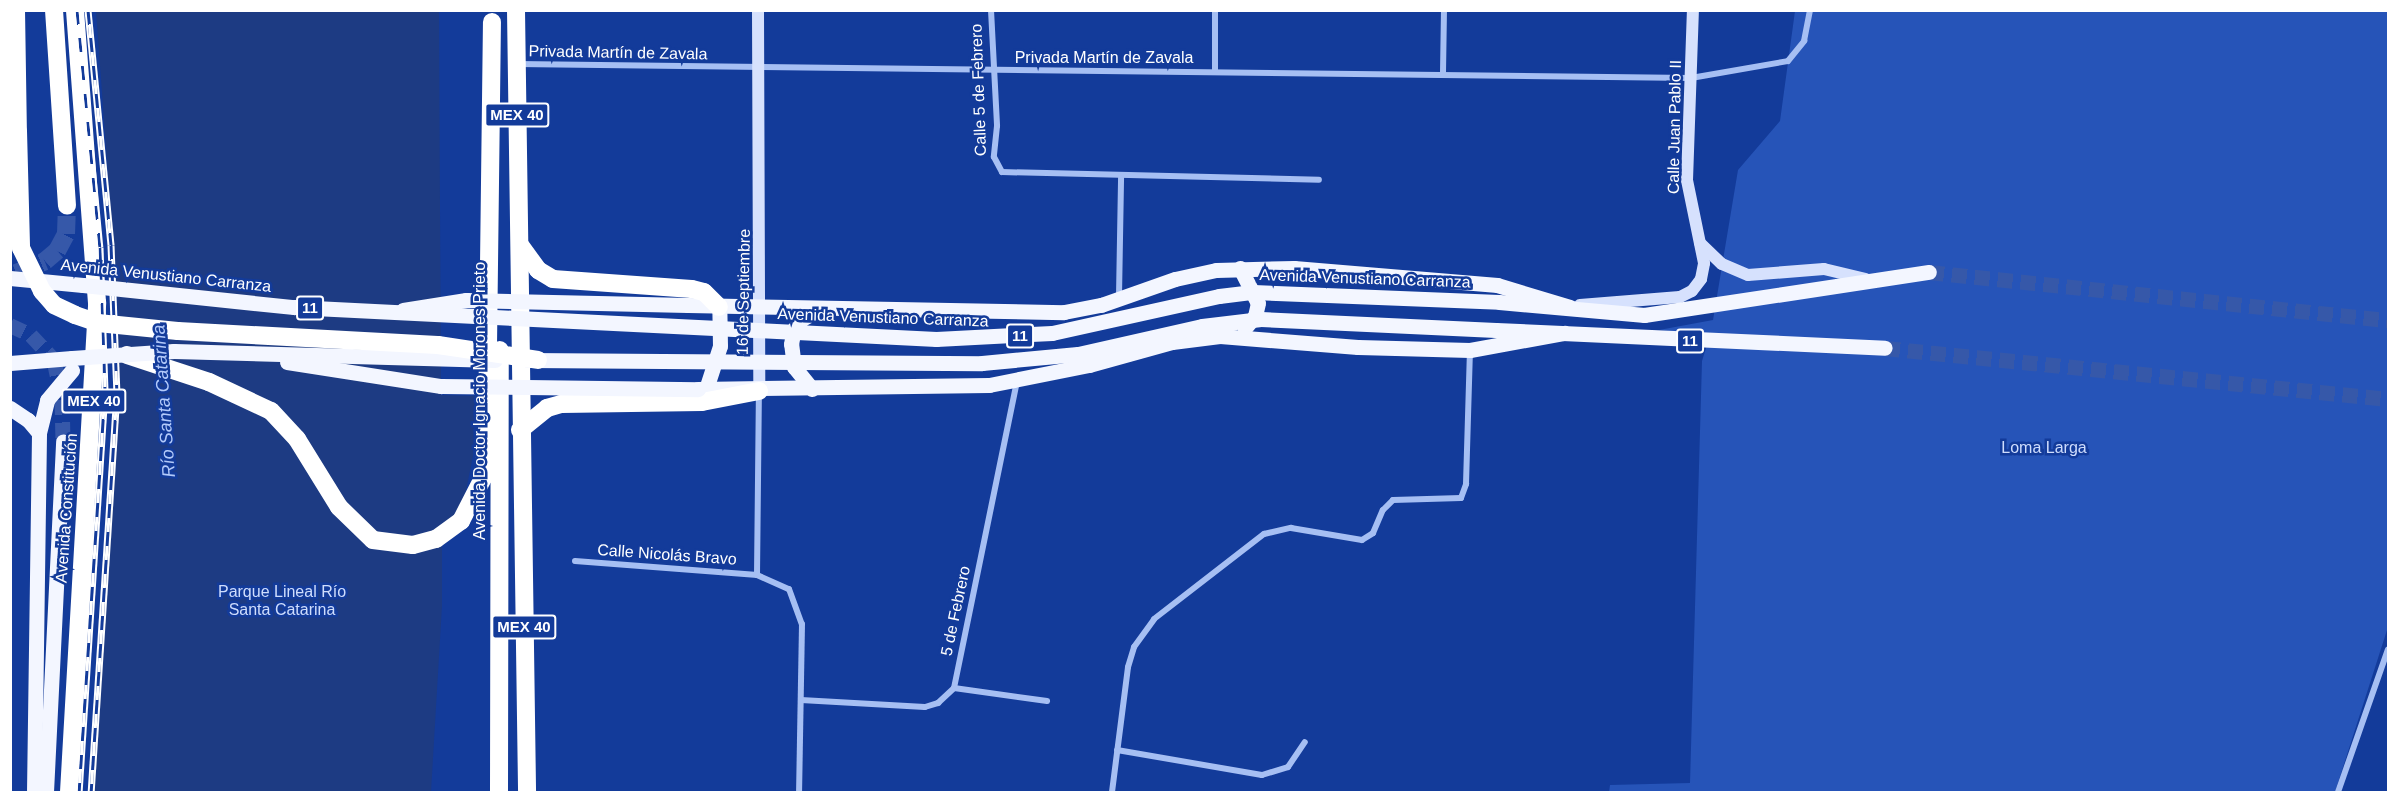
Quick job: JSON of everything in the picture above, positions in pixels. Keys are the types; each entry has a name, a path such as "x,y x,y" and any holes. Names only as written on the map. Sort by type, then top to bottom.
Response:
{"highway":[{"path":"16,10 21,248 42,291 54,305 98,323 178,332 438,345 538,360"},
{"path":"18,43 21,10"},
{"path":"54,10 67,206"},
{"name":"Avenida Constitución","path":"69,792 97,303 75,10"},
{"name":"MEX 40","path":"516,10 520,430 527,792"},
{"path":"127,355 225,389 271,411 297,439 339,507 373,540 413,545 436,539 467,512 483,478 487,428 491,16"},
{"name":"Avenida Doctor Ignacio Morones Prieto","path":"491,16 498,173 499,792"},
{"path":"520,245 538,270 553,279 692,289 704,292 719,307"},
{"path":"520,430 547,408 561,404 702,402 759,391"}],"main road":[{"path":"1235,336 1255,316 1258,303 1240,268"},
{"path":"393,313 465,300 719,307 1064,312 1119,300 1175,279 1240,268 1294,268 1497,285 1570,307"},
{"name":"Avenida Venustiano Carranza","path":"10,278 236,303 393,313 882,338 988,339 1052,333 1219,296 1253,292 1499,302 1626,314 1675,312 1866,279 1929,272"},
{"path":"702,389 720,346 719,307"},
{"path":"812,389 795,367 791,344 794,329 802,320 827,307"},
{"name":"11","path":"10,363 72,364 127,355 174,351 399,360 982,363 1078,354 1202,326 1261,319 1885,348"},
{"path":"262,354 284,362 423,385 759,391 1017,382 1172,342 1235,336 1358,347 1470,350 1564,333"},
{"name":"Avenida Constitución","path":"34,792 39,434 46,400 72,364"},
{"path":"10,408 28,420 39,434"},
{"path":"46,792 63,441"}],"street":[{"name":"16 de Septiembre","path":"757,575 761,307 758,10"},
{"name":"Calle 5 de Febrero","path":"991,10 997,168 1008,173 1121,176"},
{"path":"1215,10 1215,72"},
{"path":"1443,73 1444,10"},
{"name":"Calle Juan Pablo II","path":"1570,307 1687,294 1703,273 1700,243 1687,180 1693,10"},
{"name":"Privada Martín de Zavala","path":"517,64 759,69 1443,73 1691,78 1788,61 1804,41 1810,10"},
{"path":"1119,300 1121,176 1319,180"},
{"path":"1700,243 1722,264 1748,275 1824,269 1866,279"},
{"path":"1112,792 1128,667 1143,632 1254,539 1274,530 1291,528 1362,540 1373,533 1383,510 1393,500 1461,498 1466,484 1470,350"},
{"name":"5 de Febrero","path":"954,688 1017,382"},
{"name":"Calle Nicolás Bravo","path":"575,561 757,575 789,589 799,609 802,624 799,792"},
{"path":"2338,792 2388,649"},
{"path":"801,700 925,707 938,703 954,688 1047,701"},
{"path":"1117,750 1262,775 1287,767 1305,742"}],"green space":[{"name":"Loma Larga","path":"1795,11 2388,11 2388,627 2335,792 1609,792 1610,785 1690,783 1702,361 1710,335 1659,330 1713,320 1738,170 1780,121"}],"water":[{"name":"Río Santa Catarina","path":"96,11 439,11 441,395 475,396 473,456 461,515 442,527 442,606 431,792 92,792 119,324"}],"tunnel":[{"path":"16,273 45,261 57,251 66,234 67,206"},
{"path":"1929,272 2388,320"},
{"path":"10,325 31,335 54,360 62,399 63,441"},
{"path":"1885,348 2388,399"}],"railway":[{"path":"77,10 100,247 105,391 79,792"},
{"path":"88,10 111,245 117,392 91,792"}],"park label":[{"name":"Parque Lineal Río Santa Catarina","path":"282,601"}]}
